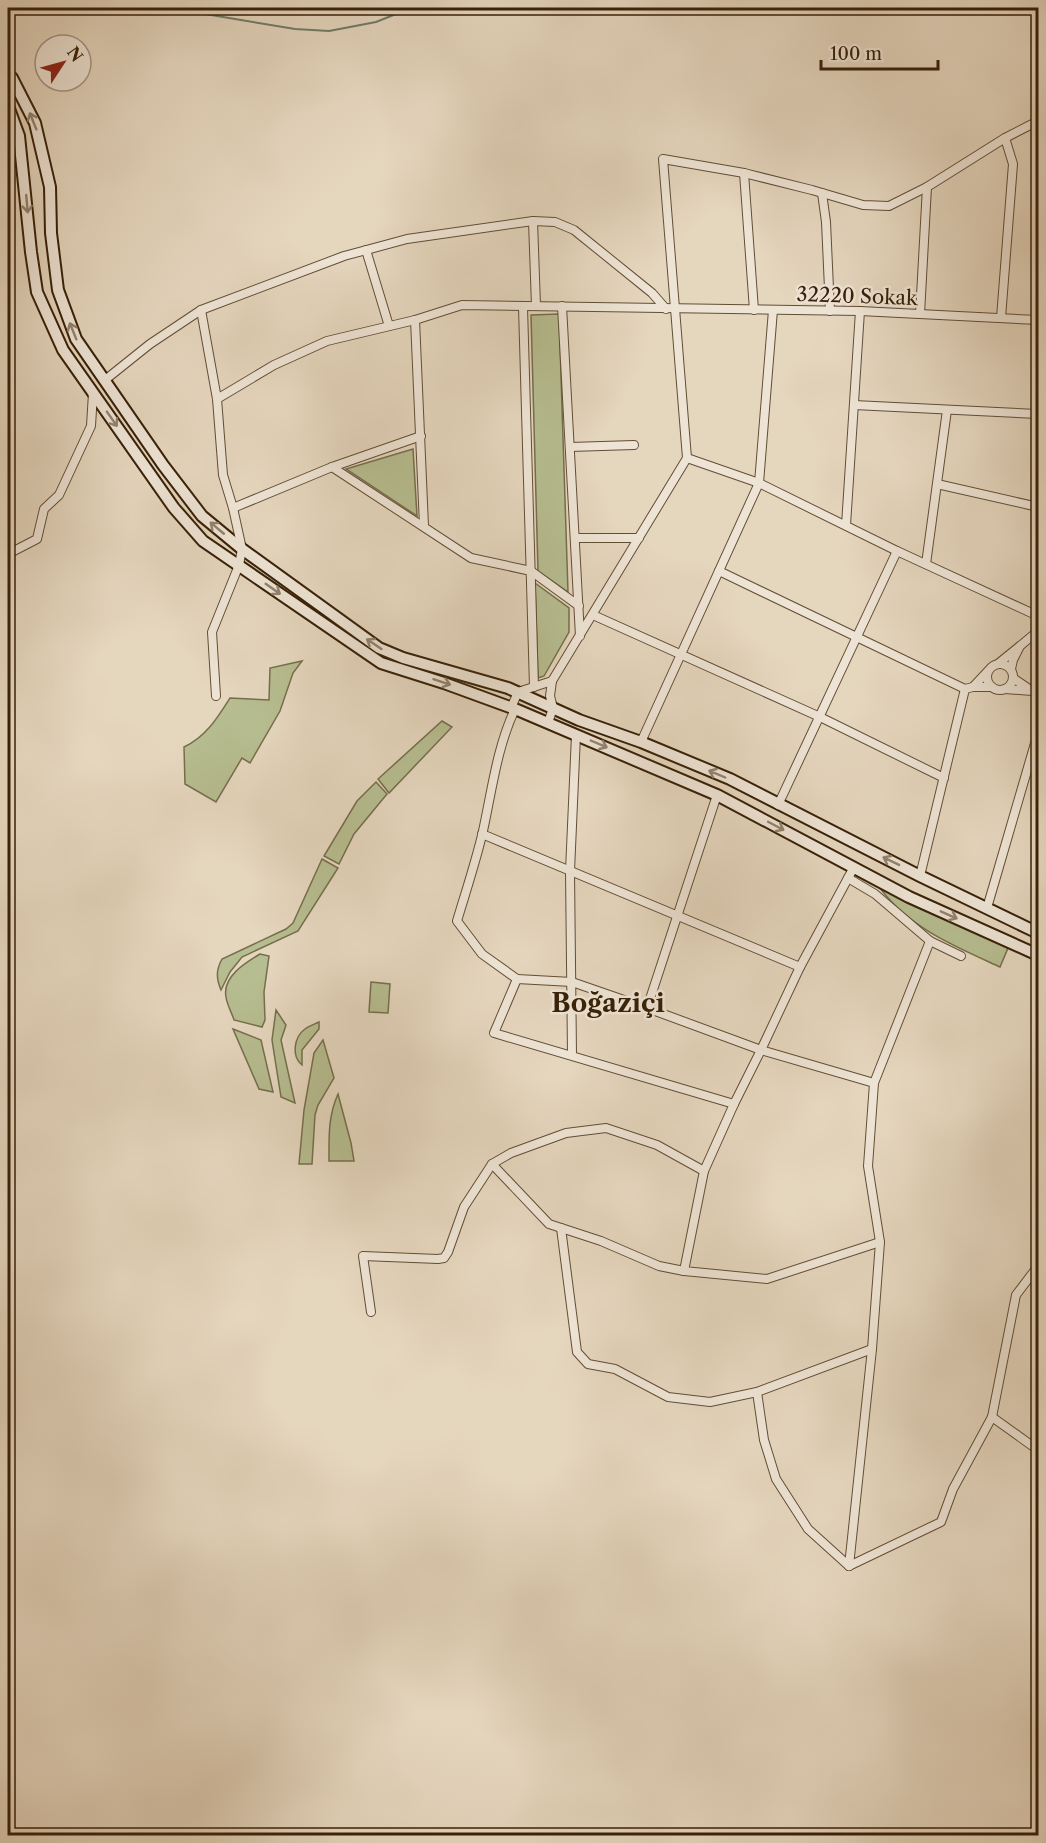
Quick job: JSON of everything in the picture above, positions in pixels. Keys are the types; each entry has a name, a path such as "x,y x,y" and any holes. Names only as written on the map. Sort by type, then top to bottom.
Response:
{"main road":[{"path":"8,74 35,123 50,187 51,233 58,290 76,339 163,465 202,516 242,549 379,648 403,658 508,688 730,779 777,805 1038,933"},
{"path":"8,106 19,136 37,292 63,350 174,508 203,541 381,663 444,682 513,708 717,795 909,897 1038,955"},
{"path":"1031,1836 1038,1830"}],"street":[{"path":"548,723 553,708 550,696 552,681 687,458 670,310 663,159 744,173 862,205 889,206 927,187 1005,138 1038,121"},
{"path":"1001,318 1013,164 1005,138"},
{"path":"744,173 754,310"},
{"path":"920,314 927,187"},
{"path":"822,193 826,222 830,311"},
{"path":"105,380 150,344 201,310 344,255 407,239 532,221 555,222 574,230 652,292 670,310"},
{"path":"532,221 536,306"},
{"path":"366,250 389,326"},
{"name":"32220 Sokak","path":"217,399 274,365 327,341 415,320 462,305 670,310 860,311 1038,320"},
{"path":"562,306 580,636"},
{"path":"523,307 534,687"},
{"path":"201,310 217,399 223,476 242,549 212,632 216,696"},
{"path":"641,742 759,483 773,310"},
{"path":"846,525 860,311"},
{"path":"415,320 424,526"},
{"path":"8,554 37,539 44,509 59,495 92,426 93,392"},
{"path":"854,405 1038,414"},
{"path":"926,564 947,410"},
{"path":"233,508 332,467 421,435"},
{"path":"570,447 634,445"},
{"path":"687,458 759,483 897,551 1038,616"},
{"path":"332,467 471,558 531,571 579,606"},
{"path":"937,484 1038,507"},
{"path":"575,538 639,538"},
{"path":"777,805 897,551"},
{"path":"719,572 969,688 992,687"},
{"path":"593,615 820,717 944,778"},
{"path":"920,876 969,688 994,664 999,663 1038,631"},
{"path":"1005,689 1011,684 1013,660 1020,646"},
{"path":"999,663 1011,669"},
{"path":"988,671 987,681 998,690 1035,692"},
{"path":"1013,678 1035,692"},
{"path":"552,681 518,692 500,749 482,834 457,921 482,954 518,979 572,982 760,1050 874,1083"},
{"path":"987,908 1038,733"},
{"path":"572,1055 570,871 576,735"},
{"path":"647,1008 717,795"},
{"path":"482,834 800,967"},
{"path":"684,1271 704,1172 800,967 854,867"},
{"path":"848,878 875,894 930,941 961,956"},
{"path":"849,1566 872,1349 880,1242 868,1166 874,1083 930,941"},
{"path":"518,979 494,1033 734,1104"},
{"path":"371,1312 363,1256 444,1258 464,1208 492,1164 511,1153 566,1133 606,1128 657,1145 704,1172"},
{"path":"492,1164 549,1224 601,1241 659,1266 684,1271 767,1279 880,1242"},
{"path":"561,1228 577,1352 588,1364 615,1369 668,1397 710,1402 757,1392 872,1349"},
{"path":"849,1566 941,1522 953,1489 992,1416 1016,1295 1038,1266"},
{"path":"757,1392 764,1440 776,1479 808,1528 849,1566"},
{"path":"992,1416 1038,1450"}],"green space":[{"path":"559,314 568,592 538,571 531,315"},
{"path":"413,449 417,516 346,469"},
{"path":"535,583 569,608 569,632 544,676 538,678"},
{"path":"302,661 293,673 280,711 250,763 242,758 216,802 185,784 184,747 205,732 230,698 269,700 270,668"},
{"path":"442,721 452,727 389,793 378,779"},
{"path":"376,782 387,794 354,834 339,864 324,856 357,801"},
{"path":"322,859 338,868 298,931 242,957 230,972 221,990 217,974 222,959 286,929 293,923"},
{"path":"880,888 1008,948 1000,967 934,935 905,914"},
{"path":"260,954 269,956 264,992 265,1020 262,1027 234,1020 226,990 236,971"},
{"path":"371,982 390,984 388,1013 369,1012"},
{"path":"276,1010 286,1025 281,1040 295,1103 281,1097 272,1040"},
{"path":"319,1022 319,1029 302,1050 302,1065 296,1057 296,1042 301,1032"},
{"path":"233,1029 261,1040 273,1092 259,1089"},
{"path":"323,1040 334,1078 318,1105 315,1115 312,1164 299,1164 304,1110 314,1053"},
{"path":"338,1094 354,1161 329,1161 331,1119"}],"waterway":[{"path":"169,8 295,29 329,31 376,22 411,8"}],"district":[{"name":"Boğaziçi","path":"608,1003"}]}
